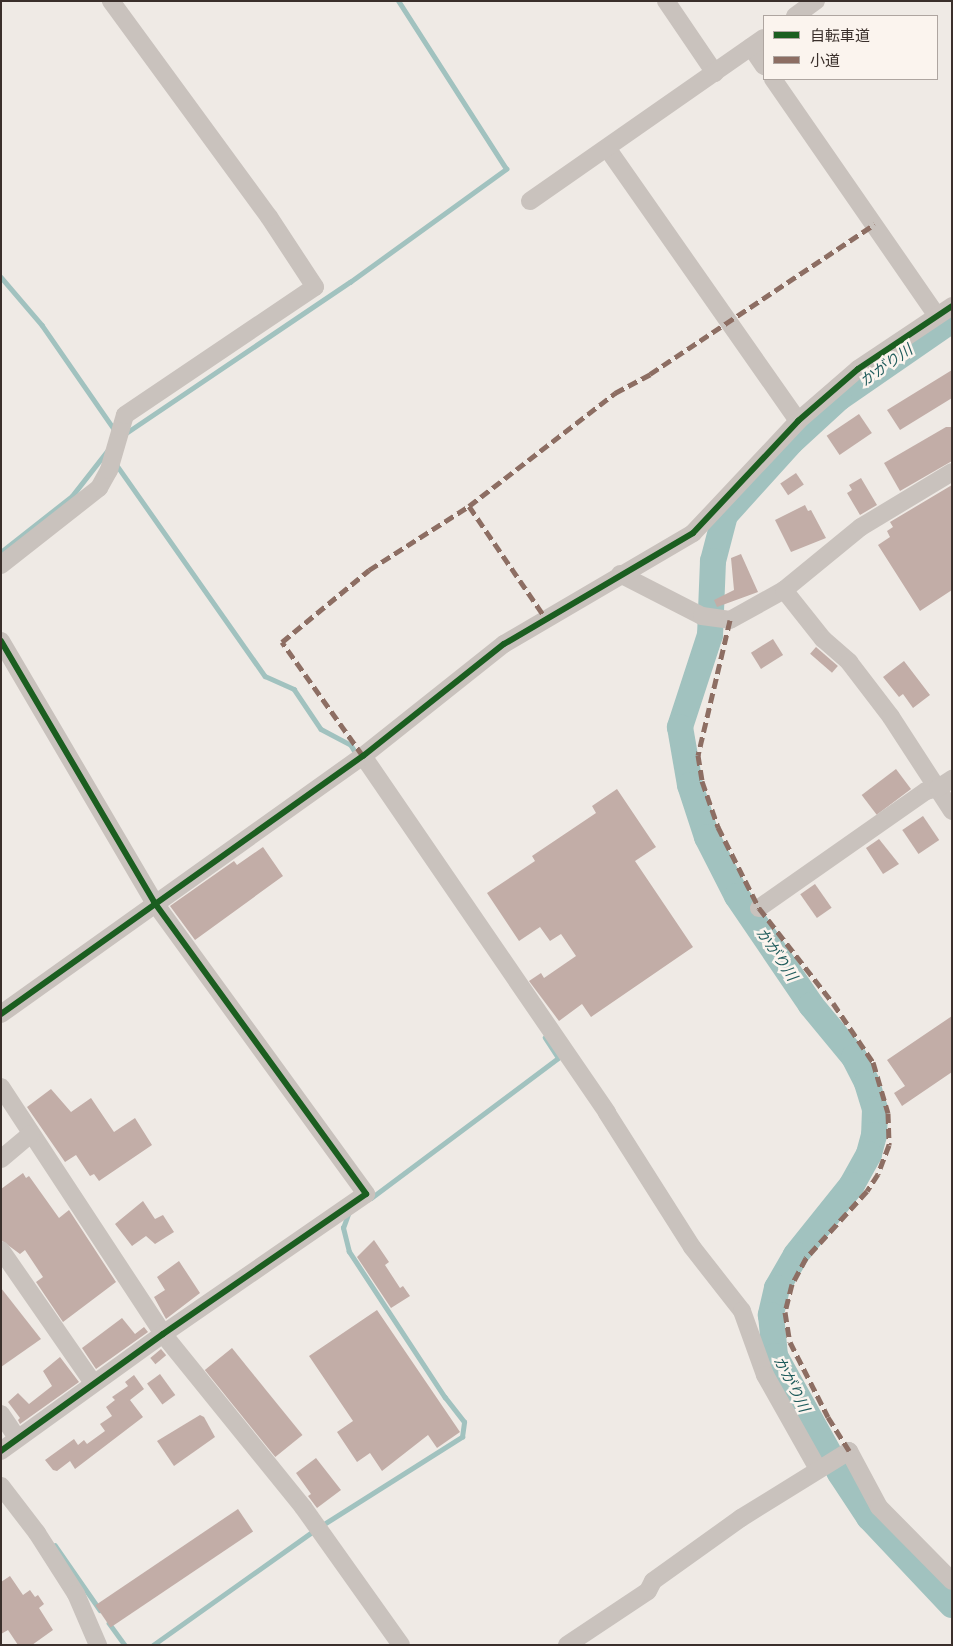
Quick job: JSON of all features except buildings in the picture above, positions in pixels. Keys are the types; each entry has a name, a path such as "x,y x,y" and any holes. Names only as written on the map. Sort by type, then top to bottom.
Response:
{"street":[{"path":"1,565 99,488 109,470 125,415 315,287 269,217 111,1"},
{"path":"666,1 715,73"},
{"path":"795,15 816,1"},
{"path":"530,201 758,43 763,62"},
{"path":"774,80 937,316"},
{"path":"607,148 798,421"},
{"path":"1,1014 154,902 363,756 504,644 620,574 693,533 798,421 858,369 952,306"},
{"path":"620,574 702,616 725,620 784,590 861,527 952,472"},
{"path":"784,590 823,639 849,662 945,784 952,810"},
{"path":"1,641 154,902 366,1194 93,1383 1,1451"},
{"path":"363,756 607,1113 692,1247 742,1311 765,1375 818,1469"},
{"path":"760,908 926,791 945,784"},
{"path":"1,1087 163,1334 303,1507 401,1645"},
{"path":"1,1159 31,1134"},
{"path":"1,1250 93,1383"},
{"path":"1,1414 17,1438"},
{"path":"567,1645 648,1591 654,1581 741,1518 849,1451 879,1507 952,1581"},
{"path":"1,1486 37,1533 76,1594 98,1645"}],"waterway":[{"path":"126,433 350,282 506,169 398,1"},
{"path":"1,277 42,325 116,432"},
{"name":"かがり川","path":"952,320 839,398 791,442 725,515 713,561 710,635 680,727 690,785 707,837 737,896 811,1005 854,1057 867,1083 875,1109 874,1135 869,1154 852,1185 796,1255 777,1288 771,1315 775,1356 840,1473 869,1517 952,1605"},
{"path":"1,552 72,496 108,450"},
{"path":"116,464 265,676 294,689 321,729 351,745 357,755"},
{"path":"371,1198 558,1058 545,1038"},
{"path":"321,1526 462,1437 464,1422 445,1398 349,1252 343,1228 348,1214"},
{"path":"153,1645 315,1530"},
{"path":"55,1545 100,1610"},
{"path":"109,1623 125,1645"}],"marked path":[{"path":"363,756 282,642 369,570 469,506 615,393 650,374 875,224"},
{"path":"469,506 546,619"},
{"path":"730,620 698,755 702,781 718,827 759,908 833,1003 873,1062 888,1113 889,1145 878,1174 867,1191 806,1258 792,1284 785,1312 790,1342 828,1417 849,1451"}],"cycle path":[{"path":"1,1014 363,756 504,644 693,533 798,421 858,369 952,306"},
{"path":"1,641 154,902 366,1194 163,1334 1,1451"}]}
